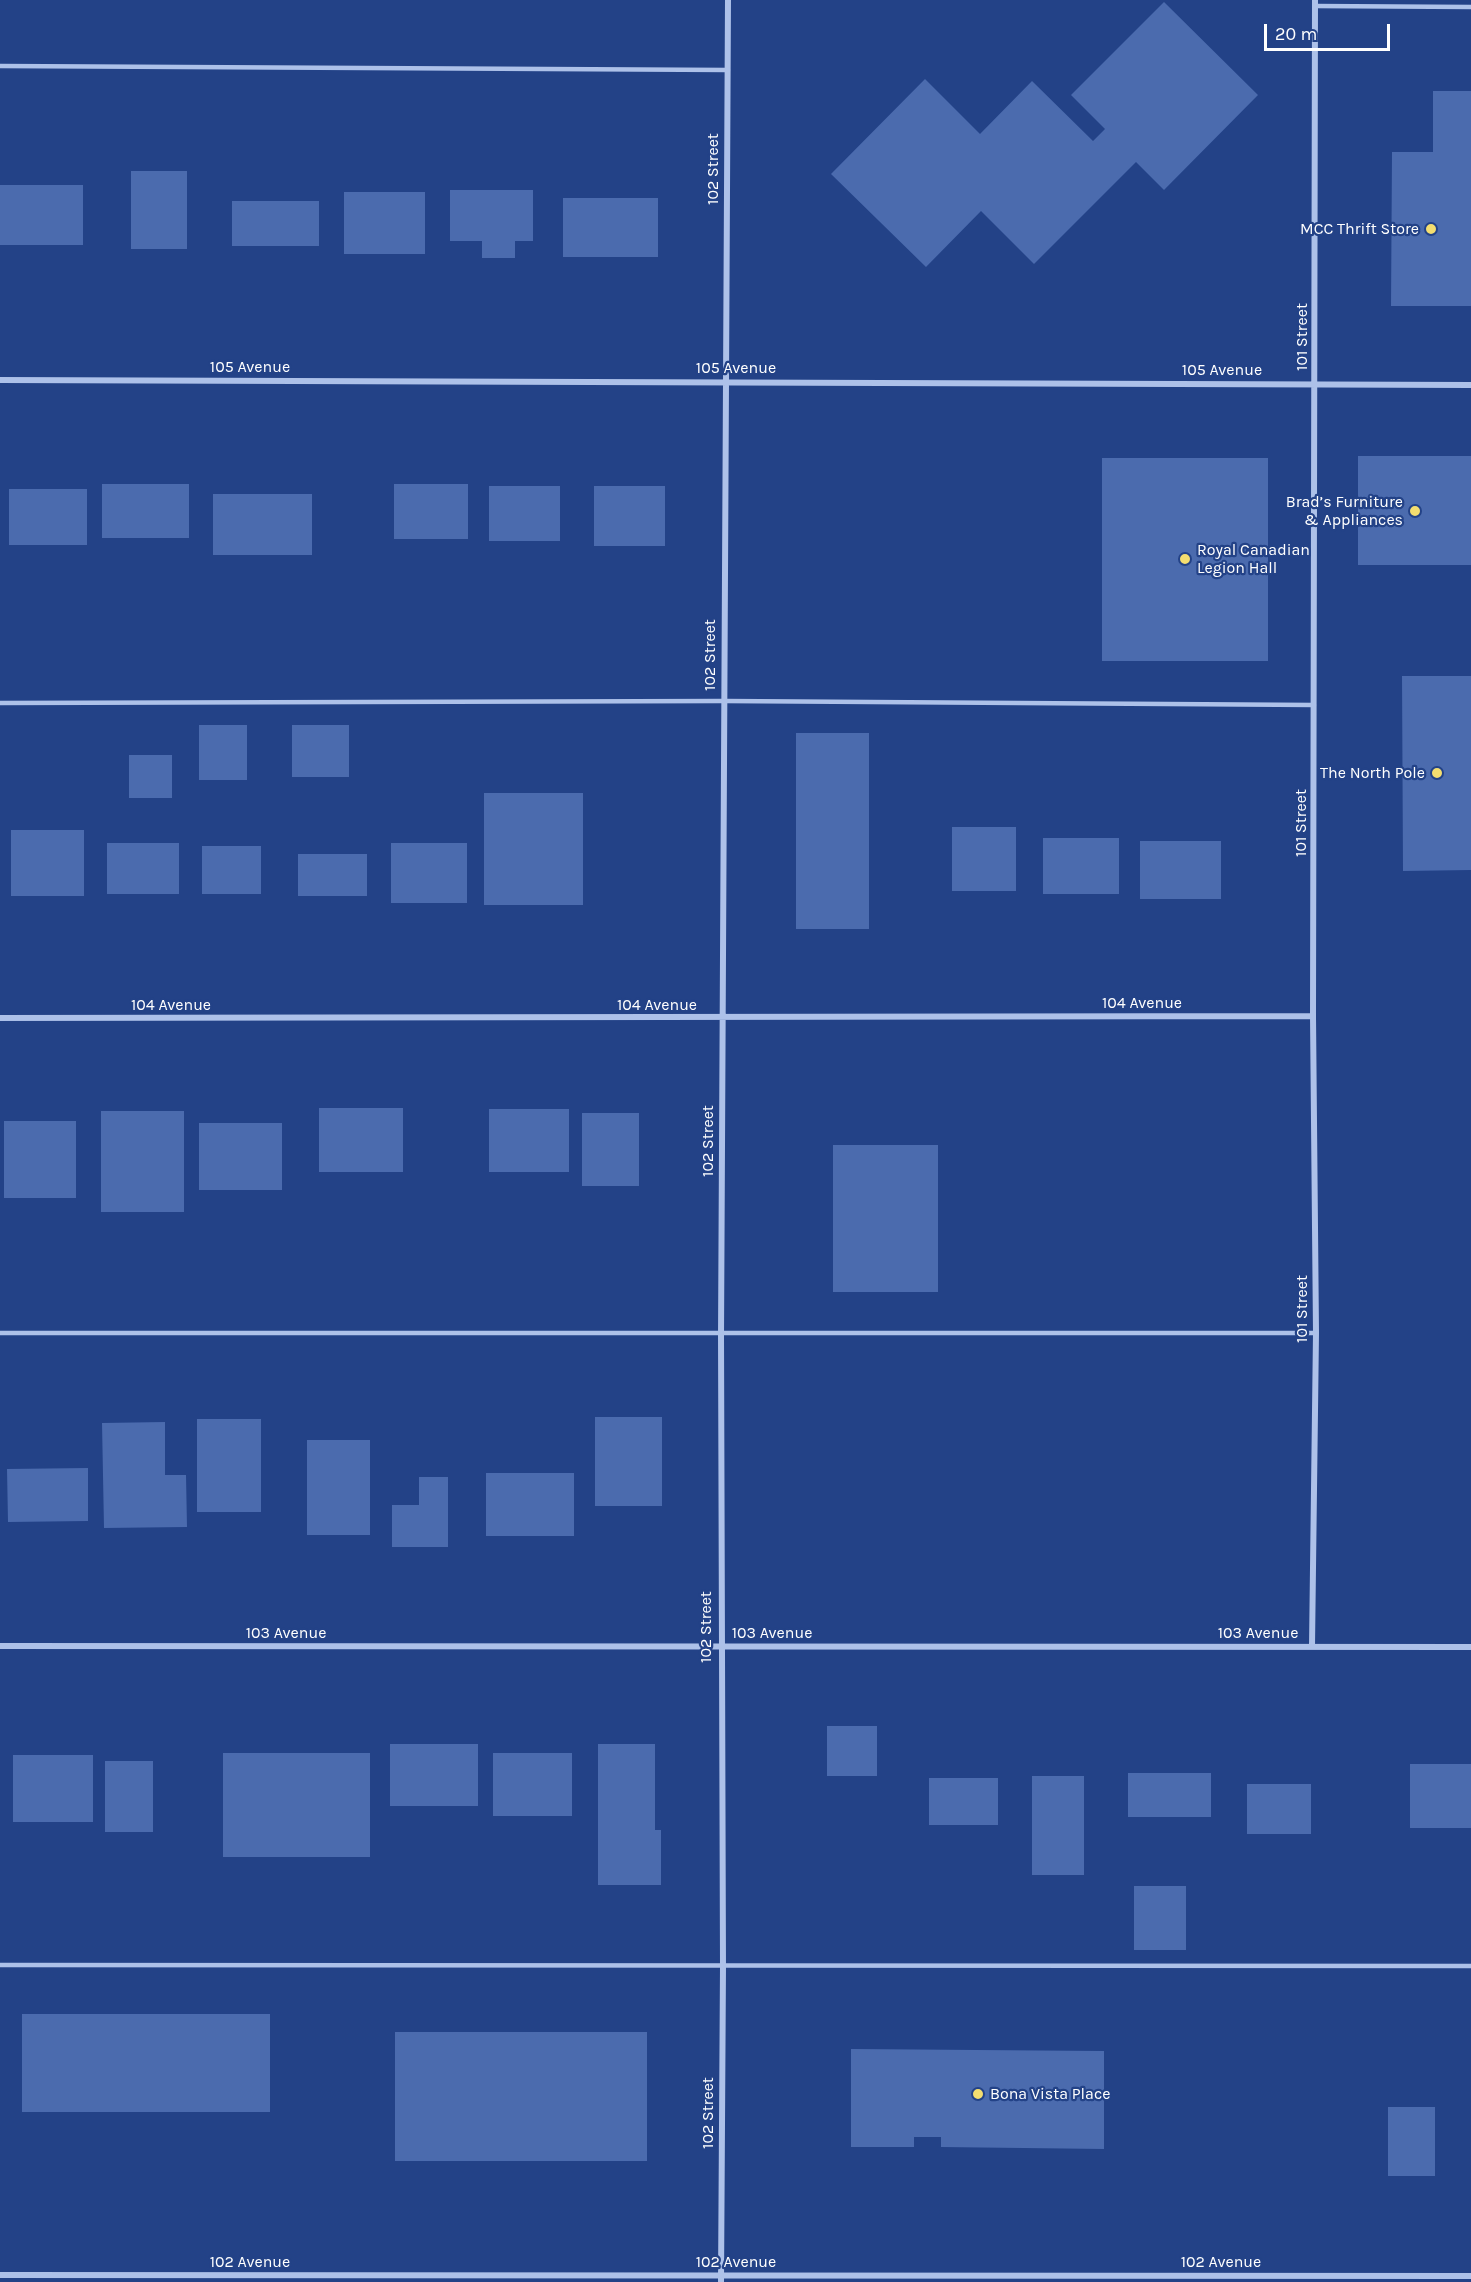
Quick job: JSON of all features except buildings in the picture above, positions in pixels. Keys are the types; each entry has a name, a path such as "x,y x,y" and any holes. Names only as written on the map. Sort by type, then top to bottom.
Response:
{"street":[{"name":"102 Street","path":"721,2279 723,1966 720,1646 728,0"},
{"name":"101 Street","path":"1312,1646 1316,1333 1313,1016 1316,3"},
{"name":"105 Avenue","path":"0,380 1471,385"},
{"name":"104 Avenue","path":"0,1018 722,1019 1313,1016"},
{"name":"103 Avenue","path":"0,1646 1471,1647"},
{"name":"102 Avenue","path":"0,2275 721,2279 1471,2276"}],"lane":[{"path":"1316,3 1471,7"},
{"path":"0,66 728,70"},
{"path":"0,703 724,701 1315,705"},
{"path":"0,1333 1316,1333"},
{"path":"0,1965 1471,1966"}],"place":[{"name":"MCC Thrift Store","path":"1431,229"},
{"name":"Brad’s Furniture & Appliances","path":"1415,511"},
{"name":"Royal Canadian Legion Hall","path":"1185,559"},
{"name":"The North Pole","path":"1437,773"},
{"name":"Bona Vista Place","path":"978,2094"}]}
